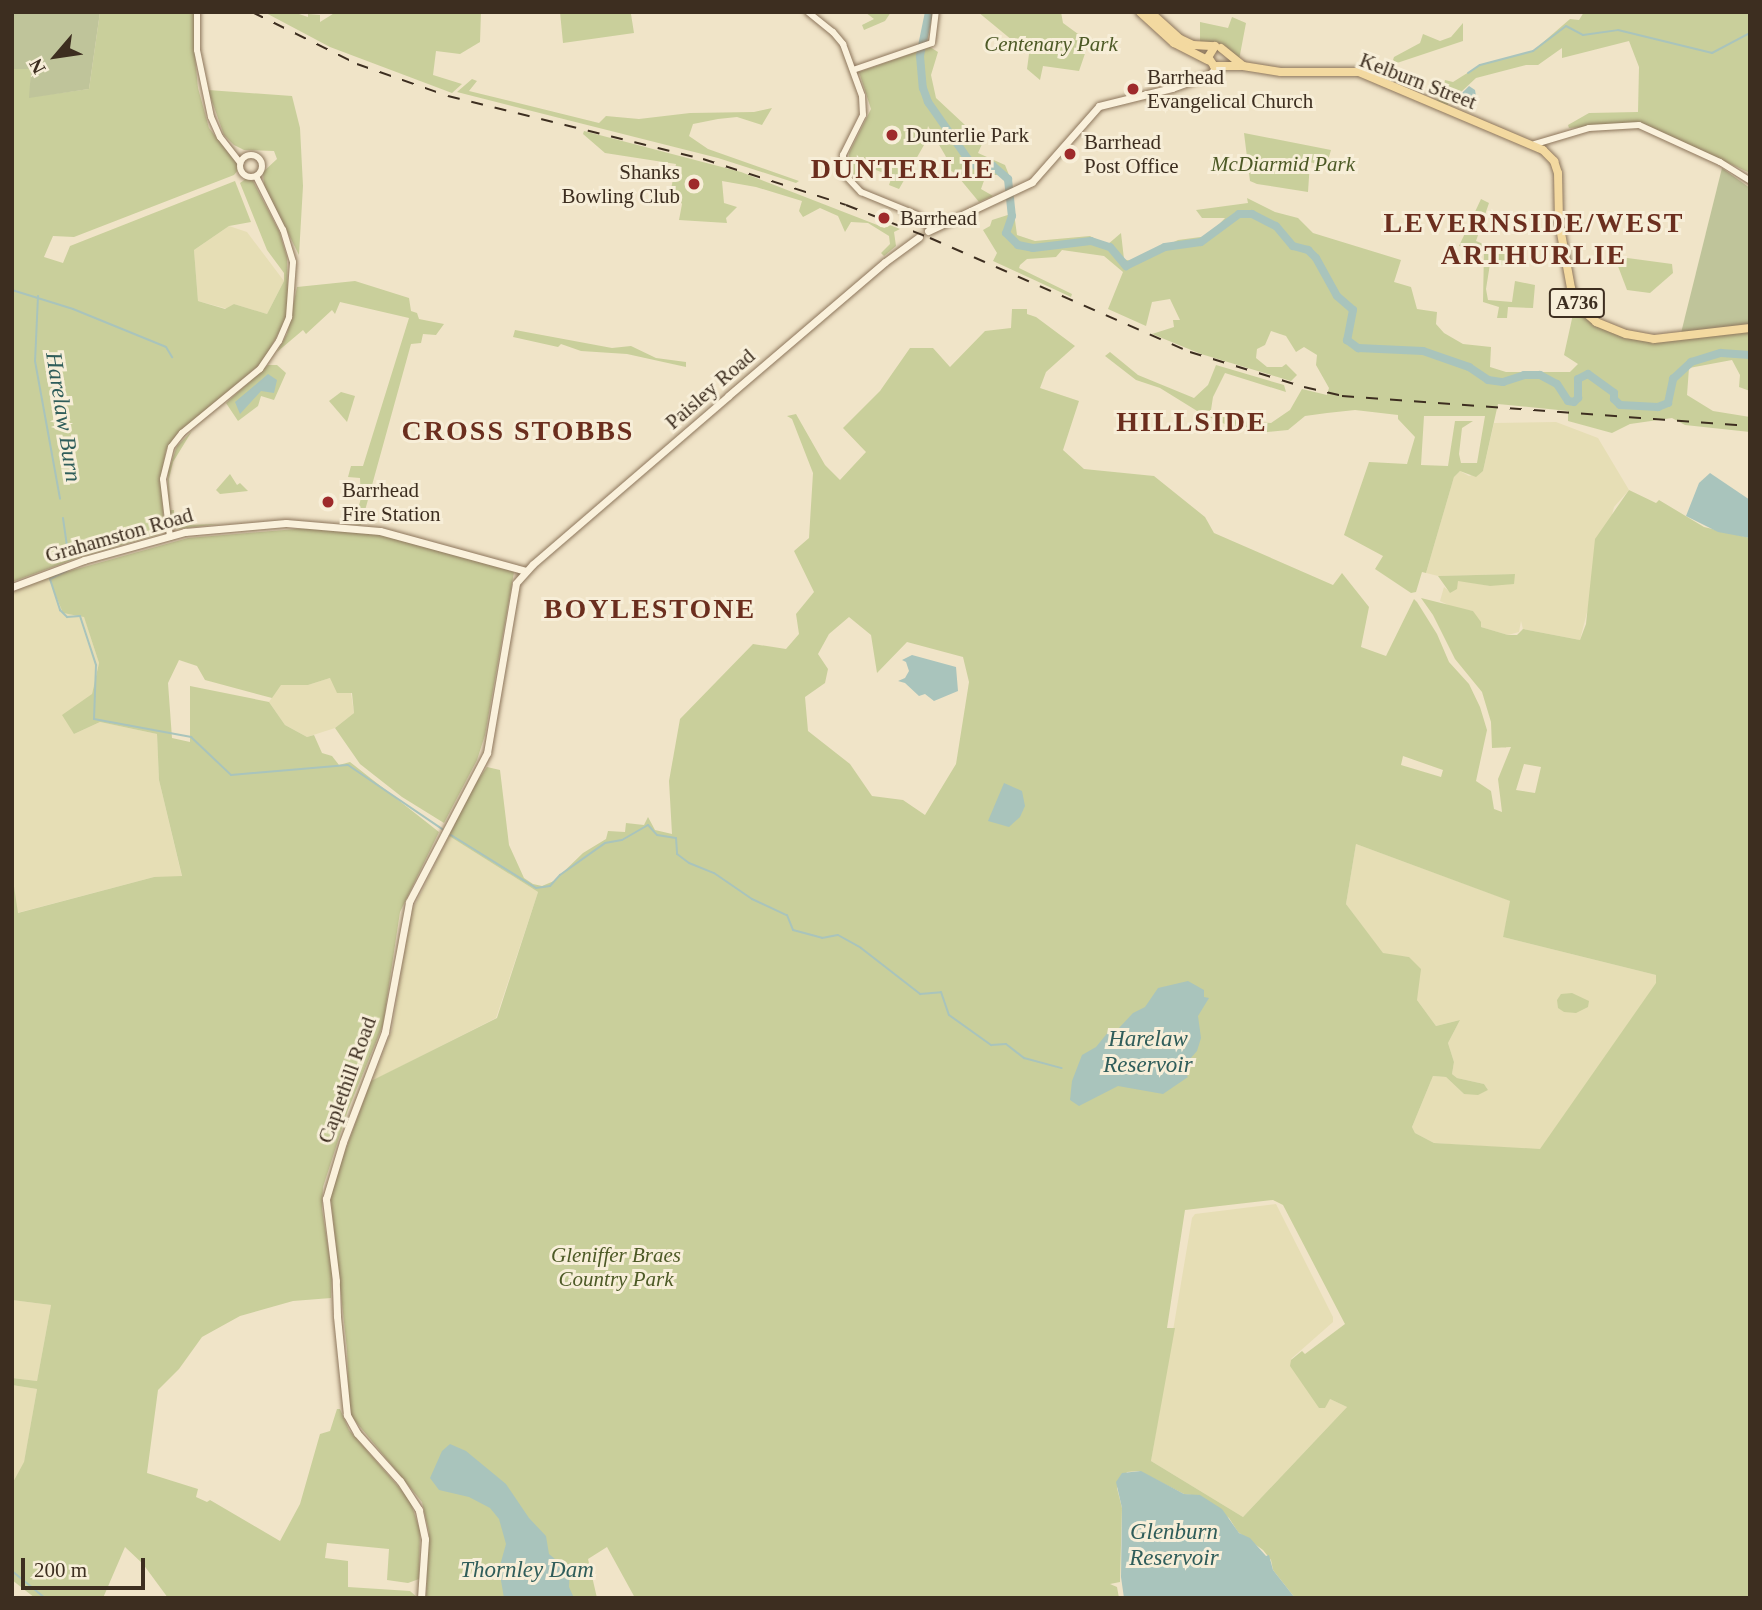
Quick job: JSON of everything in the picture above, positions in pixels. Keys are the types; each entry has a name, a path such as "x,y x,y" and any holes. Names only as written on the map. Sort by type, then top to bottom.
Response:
{"main road":[{"name":"A736","path":"1140,12 1174,43 1213,64"},
{"path":"1150,12 1180,39 1193,45 1218,47 1243,66"},
{"path":"1213,64 1209,52 1218,47"},
{"path":"930,230 1003,197 1038,177 1099,106 1155,93 1197,78 1224,58 1218,47"},
{"name":"Kelburn Street","path":"1213,64 1281,72 1359,72 1447,111 1535,144"},
{"name":"A736","path":"1535,144 1552,159 1557,168 1559,222 1570,288 1579,307 1588,317 1612,330 1648,338 1750,327"},
{"name":"Paisley Road","path":"526,571 875,270 919,237"},
{"name":"Grahamston Road","path":"12,587 84,560 170,537 216,528 301,523 380,531 526,571"},
{"name":"Caplethill Road","path":"421,1598 425,1539 419,1510 400,1481 357,1433 344,1404 336,1281 326,1199 334,1168 385,1032 409,902 487,753 514,590 526,571"}],"street":[{"path":"197,12 197,50 211,117 220,137 240,163 245,176 256,176"},
{"path":"808,12 839,39 853,70 864,110 843,155 844,174 861,192 917,215 930,230"},
{"path":"853,70 929,44 936,12"},
{"path":"1535,144 1590,128 1639,125 1720,162 1750,181"},
{"path":"240,163 248,156 257,158 261,167 256,176"},
{"path":"170,537 163,479 169,453 182,433 260,369 279,341 289,317 293,262 282,230 256,176"}],"shaded area":[{"path":"229,226 247,232 284,281 267,314 234,304 228,309 198,301 194,250"},
{"path":"1556,422 1598,438 1629,490 1614,507 1580,640 1523,629 1521,621 1519,632 1508,635 1481,627 1473,611 1452,607 1440,601 1444,587 1450,592 1458,580 1490,586 1514,574 1438,576 1426,573 1454,477 1460,471 1469,476 1483,471 1494,423"},
{"path":"48,577 63,613 84,616 99,663 92,694 74,734 100,722 157,734 159,780 182,877 154,877 17,913 12,872 12,592"},
{"path":"330,678 351,693 354,713 335,728 307,737 285,725 269,702 280,685 308,685"},
{"path":"449,836 538,892 496,1018 372,1081 392,1030 410,915"},
{"path":"1356,844 1511,901 1503,937 1656,975 1656,984 1540,1150 1434,1143 1415,1133 1412,1127 1433,1076 1446,1077 1464,1094 1478,1094 1488,1090 1484,1084 1457,1078 1452,1074 1454,1062 1448,1043 1460,1020 1436,1026 1417,1000 1409,957 1383,954 1346,904"},
{"path":"1276,1204 1333,1317 1333,1322 1291,1359 1330,1399 1347,1407 1243,1517 1151,1461 1192,1218 1195,1214"},
{"path":"12,1300 51,1305 37,1381 12,1378"},
{"path":"12,1385 37,1389 24,1463 12,1484"}],"green space":[{"path":"12,12 100,12 89,89 29,98 31,69 12,69"},
{"path":"100,12 195,12 194,47 198,88 209,128 237,164 238,170 234,175 74,237 53,236 44,257 63,263 70,246 235,181 251,222 229,226 194,250 198,301 225,309 234,304 267,314 284,281 284,273 267,250 240,183 247,178 253,181 279,231 287,257 288,302 285,321 263,362 178,433 166,450 161,477 164,527 157,535 80,557 12,582 12,69 31,69 30,97 89,89"},
{"path":"264,12 293,12 308,17 308,14 320,15 320,22 336,12 481,12 480,42 460,54 436,51 433,75 462,84 452,93 330,47"},
{"path":"560,12 642,12 631,14 634,33 563,43"},
{"path":"865,12 891,12 885,21 864,30 862,25 874,19"},
{"name":"Centenary Park","path":"978,12 1061,12 1063,23 1089,42 1079,71 1043,66 1040,80 1027,69 1029,54"},
{"path":"1584,12 1750,12 1750,173 1642,123 1569,128 1568,125 1589,113 1638,112 1639,67 1629,41 1562,58 1562,48 1538,65 1526,65 1476,78 1445,107 1436,104 1445,80 1453,82 1480,65 1533,51 1570,19 1579,20"},
{"path":"1232,17 1246,23 1239,60 1218,43 1200,42 1200,22 1228,28"},
{"path":"1463,23 1463,41 1397,63 1393,60 1420,43 1423,34 1440,41 1451,37"},
{"path":"930,47 938,52 931,75 936,98 980,139 987,133 978,153 1005,165 1009,175 986,175 981,189 993,196 979,202 955,173 949,170 951,167 928,126 924,145 899,189 889,185 892,176 865,166 855,180 849,170 849,153 871,109 859,72"},
{"path":"472,79 477,81 469,91 599,123 606,116 639,119 690,113 754,112 772,108 762,125 737,117 718,119 693,124 689,136 708,149 799,181 796,183 718,158 457,92"},
{"path":"208,90 292,96 300,128 303,186 299,255 264,185 263,172 277,159 274,151 244,150 234,145 224,135"},
{"path":"584,131 741,172 885,228 887,224 900,229 894,232 896,246 884,256 881,253 890,244 889,236 868,223 851,222 845,232 838,216 820,208 803,217 799,211 802,201 756,187 722,181 724,203 737,207 726,218 727,223 679,220 682,204 677,196 670,194 676,164 605,153 583,134"},
{"name":"McDiarmid Park","path":"1244,133 1331,150 1326,167 1310,162 1308,192 1257,184 1250,181"},
{"path":"1722,168 1750,188 1750,326 1681,333"},
{"path":"1247,198 1275,212 1298,218 1313,233 1401,260 1394,282 1411,287 1417,309 1437,312 1436,324 1444,333 1463,344 1491,347 1490,367 1506,372 1570,372 1578,364 1564,355 1575,305 1580,314 1595,326 1641,340 1730,331 1750,332 1750,391 1739,387 1740,375 1732,360 1689,368 1687,395 1713,411 1750,417 1750,432 1685,425 1672,418 1630,424 1612,433 1568,421 1568,411 1498,404 1483,471 1476,477 1460,471 1454,477 1426,573 1422,572 1416,592 1411,593 1375,569 1383,556 1344,535 1369,462 1407,464 1415,437 1398,419 1398,415 1355,410 1327,413 1305,416 1288,430 1258,433 1234,428 1202,414 1160,388 1136,380 1105,356 1110,352 1138,375 1194,398 1208,385 1216,365 1284,385 1286,392 1225,373 1213,397 1211,410 1239,421 1271,423 1290,410 1302,389 1327,395 1329,388 1316,365 1317,355 1304,347 1296,352 1286,336 1271,331 1265,345 1257,349 1256,358 1267,367 1282,367 1286,364 1297,375 1291,381 1201,354 1152,334 1174,327 1173,320 1180,320 1170,299 1152,302 1146,326 1108,309 1123,272 1104,256 1062,250 1056,257 1027,259 1020,265 1019,268 1072,294 1071,297 993,261 997,253 983,230 990,226 992,220 1014,213 1017,235 1035,241 1090,236 1107,245 1121,233 1124,259 1133,262 1178,240 1208,236 1225,218 1202,218 1196,210 1248,203","holes":["1424,416 1485,416 1477,463 1461,463 1459,454 1462,428 1473,421 1455,421 1448,466 1421,465"]},
{"path":"1481,199 1489,203 1476,241 1493,248 1510,249 1508,266 1490,264 1486,289 1488,300 1512,302 1515,281 1535,285 1533,308 1508,307 1507,318 1497,318 1499,307 1483,302 1484,250 1459,246"},
{"path":"1620,257 1672,264 1673,273 1650,293 1627,290 1616,261"},
{"path":"355,281 409,298 411,311 417,313 419,319 444,324 436,335 423,334 421,343 411,344 361,525 354,524 361,498 360,478 348,477 351,466 363,466 409,318 340,302 335,314 332,310 306,334 303,330 277,352 287,334 297,287"},
{"name":"Gleniffer Braes Country Park","path":"1012,309 1027,309 1027,314 1036,317 1075,346 1046,372 1040,388 1079,401 1063,450 1084,469 1154,476 1205,517 1214,533 1333,585 1342,573 1369,607 1361,647 1386,656 1414,599 1437,634 1449,662 1469,684 1480,707 1487,730 1476,781 1491,791 1494,809 1502,812 1498,779 1511,747 1492,748 1491,722 1482,692 1455,659 1433,615 1421,598 1473,611 1481,622 1481,627 1508,635 1517,635 1523,629 1580,640 1586,624 1595,539 1629,490 1656,503 1659,500 1704,527 1750,538 1750,1598 1295,1598 1273,1570 1271,1560 1263,1550 1238,1532 1229,1518 1199,1496 1184,1494 1139,1471 1127,1472 1117,1488 1122,1508 1120,1582 1110,1584 1117,1587 1119,1598 635,1598 607,1547 588,1559 597,1598 426,1598 429,1532 422,1502 352,1417 330,1192 371,1081 497,1018 538,892 449,836 470,791 487,767 500,770 509,845 524,878 533,884 542,886 554,881 583,853 606,839 608,831 625,832 626,823 644,825 648,817 655,830 672,834 669,781 680,719 753,644 786,649 799,634 796,614 814,592 794,551 809,538 813,473 792,419 787,416 796,414 825,465 840,480 866,452 843,428 880,391 910,348 933,348 950,367 985,331 1011,328","holes":["849,617 871,635 877,673 907,642 963,657 969,682 956,764 925,815 903,800 872,796 850,764 808,731 805,697 825,683 828,669 818,654 829,634","1403,756 1443,770 1441,777 1401,765","1524,764 1541,767 1535,793 1516,790","1356,844 1510,901 1503,937 1656,975 1656,983 1540,1149 1434,1143 1415,1133 1412,1127 1433,1076 1446,1077 1464,1094 1478,1095 1488,1090 1484,1084 1457,1078 1452,1074 1454,1062 1448,1043 1460,1020 1436,1026 1417,1000 1421,969 1409,957 1383,953 1346,904","1273,1200 1283,1205 1345,1324 1305,1354 1302,1351 1291,1360 1290,1366 1319,1408 1325,1408 1330,1399 1347,1407 1243,1517 1151,1461 1175,1328 1167,1328 1185,1210"]},
{"path":"515,330 612,348 631,346 656,358 686,362 686,367 627,354 581,351 561,344 558,347 513,337"},
{"path":"268,365 277,365 286,373 274,400 261,396 258,406 238,421 226,403"},
{"path":"341,392 355,396 347,422 329,401"},
{"path":"192,431 173,462 169,479 170,510 174,510 174,518 181,519 186,525 219,524 178,529 173,526 169,514 168,472 177,446"},
{"path":"230,474 237,485 240,483 248,491 220,494 216,490"},
{"path":"308,528 380,534 514,572 485,735 477,760 444,823 402,797 360,764 335,728 354,713 352,693 337,693 330,678 308,685 281,685 272,698 205,680 197,666 179,660 168,683 172,738 190,742 190,686 269,702 285,725 307,737 314,735 322,753 332,756 339,765 350,762 439,832 400,912 383,1025 348,1110 323,1187 322,1209 332,1272 331,1298 293,1301 240,1316 202,1337 179,1369 158,1390 147,1473 198,1489 196,1497 207,1502 210,1500 280,1541 300,1504 320,1434 330,1431 337,1409 340,1409 349,1430 410,1500 420,1531 419,1579 408,1583 387,1580 389,1549 327,1543 325,1558 348,1561 348,1587 410,1591 418,1598 168,1598 143,1564 125,1547 103,1598 35,1598 12,1580 12,1484 24,1462 37,1389 12,1385 12,1378 37,1381 51,1305 12,1300 12,873 18,913 154,877 182,876 159,780 157,734 100,722 74,734 62,715 92,694 99,663 84,617 63,613 48,577 188,538"},
{"path":"1515,574 1514,584 1490,586 1458,581 1457,589 1450,593 1438,576"},
{"path":"1572,993 1589,1001 1588,1007 1576,1013 1564,1012 1558,1008 1557,1000 1561,994"}],"water":[{"path":"1469,86 1475,90 1477,102 1470,110 1455,100"},
{"path":"268,374 277,380 274,393 261,391 240,414 235,402"},
{"path":"1710,473 1750,500 1750,538 1718,532 1686,516 1699,483"},
{"path":"912,655 956,667 958,691 934,701 925,694 919,696 905,683 898,681 905,678 909,671 906,662 902,660"},
{"path":"1004,783 1022,791 1025,806 1020,817 1009,827 988,821"},
{"name":"Harelaw Reservoir","path":"1188,981 1204,990 1204,997 1209,998 1198,1016 1201,1038 1197,1051 1182,1068 1188,1077 1163,1094 1118,1086 1079,1106 1070,1100 1072,1081 1082,1055 1096,1047 1109,1031 1118,1029 1133,1013 1145,1007 1158,988"},
{"name":"Thornley Dam","path":"450,1444 466,1451 506,1484 529,1518 546,1536 549,1554 561,1564 570,1565 569,1587 574,1598 504,1598 499,1569 506,1544 499,1519 490,1508 469,1497 439,1490 430,1478 442,1451"},
{"name":"Glenburn Reservoir","path":"1141,1471 1184,1494 1200,1495 1222,1509 1239,1533 1250,1538 1266,1556 1269,1555 1273,1570 1295,1598 1124,1598 1121,1577 1122,1508 1116,1482 1122,1473"}],"waterway":[{"path":"929,12 920,56 923,88 928,102 970,162 979,168 993,166 1008,179 1012,216 1006,233 1018,245 1033,248 1091,241 1110,247 1126,266 1165,247 1201,242 1239,214 1252,214 1276,226 1293,246 1308,250 1316,258 1337,296 1353,310 1347,340 1358,348 1423,351 1469,367 1488,380 1503,382 1524,375 1540,375 1557,384 1568,401 1574,402 1578,398 1578,379 1588,374 1614,393 1614,399 1620,405 1658,407 1668,403 1673,379 1691,362 1721,353 1750,355"},
{"path":"1468,73 1480,65 1533,51 1566,26 1583,35 1618,30 1712,53 1750,33"},
{"path":"12,290 73,309 166,347 172,357"},
{"name":"Harelaw Burn","path":"38,296 35,361 60,499"},
{"path":"63,518 69,560"},
{"path":"68,570 50,579 60,610 67,617 80,616 96,665 94,719 191,737 231,775 348,765 442,829"},
{"path":"451,835 536,888 550,886 560,875 605,843 622,840 648,825 657,835 676,838 677,854 689,863 714,873 752,899 787,915 793,930 822,938 838,935 861,948 920,994 941,992 949,1015 991,1045 1006,1044 1024,1058 1062,1068"},
{"path":"12,1571 45,1598"}],"railway":[{"path":"252,12 357,64 448,96 703,159 846,205 930,238 1190,352 1304,387 1342,396 1750,426"}],"place":[{"name":"Barrhead Evangelical Church","path":"1133,89"},
{"name":"Dunterlie Park","path":"892,135"},
{"name":"Barrhead Post Office","path":"1070,154"},
{"name":"Shanks Bowling Club","path":"694,184"},
{"name":"Barrhead","path":"884,218"},
{"name":"Barrhead Fire Station","path":"328,502"}],"district":[{"name":"DUNTERLIE","path":"903,169"},
{"name":"LEVERNSIDE/WEST ARTHURLIE","path":"1534,239"},
{"name":"HILLSIDE","path":"1192,422"},
{"name":"CROSS STOBBS","path":"518,431"},
{"name":"BOYLESTONE","path":"650,609"}]}
